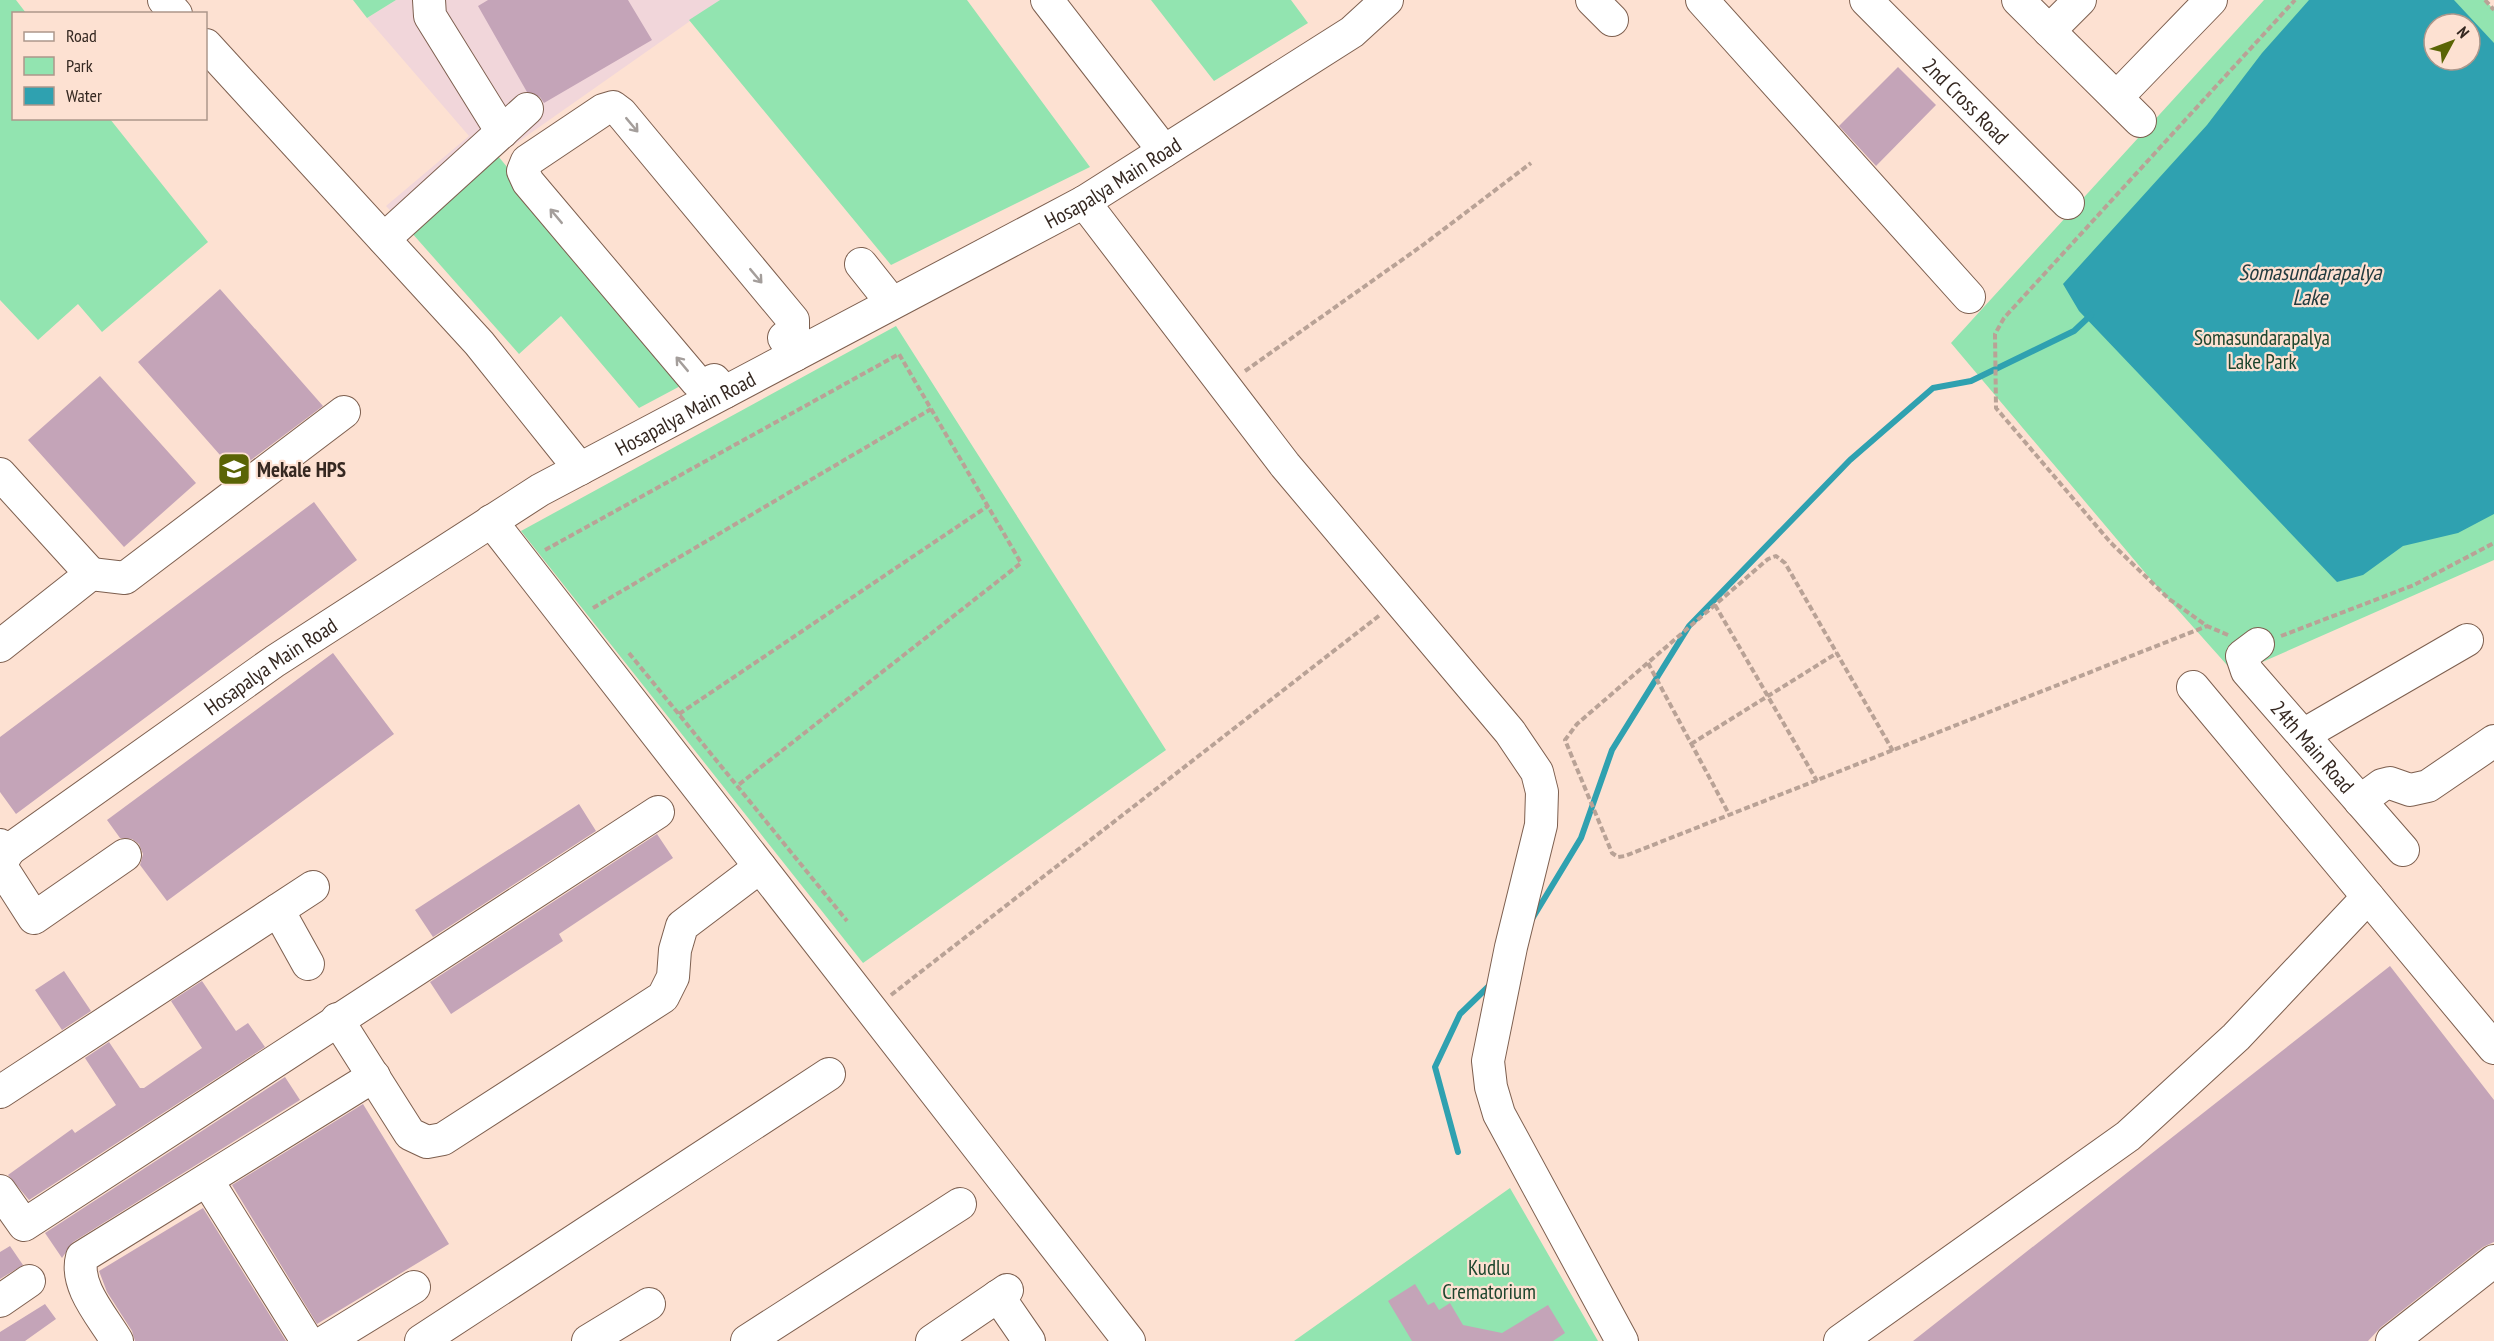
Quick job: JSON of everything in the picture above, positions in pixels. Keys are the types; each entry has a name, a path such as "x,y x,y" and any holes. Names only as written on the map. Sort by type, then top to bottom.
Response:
{"street":[{"path":"164,0 174,12"},
{"path":"429,0 430,16 502,132"},
{"path":"1047,0 1164,151"},
{"path":"1702,0 1969,297"},
{"name":"2nd Cross Road","path":"1866,0 2067,203"},
{"path":"2018,0 2118,96 2140,121"},
{"path":"2049,31 2080,0"},
{"path":"2118,96 2211,0"},
{"name":"Hosapalya Main Road","path":"5,848 275,661 540,490 1084,202 1352,33 1382,2"},
{"path":"207,46 479,343 580,469"},
{"path":"725,392 714,380 704,385 697,382 528,182 523,171 528,161 603,110 613,107 621,113 793,320 793,330 784,338 795,355"},
{"path":"384,239 527,109"},
{"path":"1084,202 1285,465 1510,732 1537,772 1542,792 1541,825 1508,960 1488,1061 1491,1087 1499,1114 1622,1341"},
{"path":"861,264 892,303"},
{"path":"0,474 91,574 125,578 344,412"},
{"path":"491,521 1129,1341"},
{"path":"0,646 91,574"},
{"path":"2303,735 2467,640"},
{"name":"24th Main Road","path":"2258,644 2242,656 2247,671 2403,850"},
{"path":"2193,687 2494,1048"},
{"path":"2360,801 2382,785 2390,783 2410,790 2428,786 2494,741"},
{"path":"0,1191 24,1225 337,1018 658,812"},
{"path":"5,848 0,865 33,918 125,855"},
{"path":"337,1018 410,1134 427,1142 443,1139 663,998 673,977 675,950 682,926 694,914 760,867"},
{"path":"0,1092 314,887"},
{"path":"1840,1341 2128,1136 2236,1037 2368,897"},
{"path":"278,910 308,964"},
{"path":"421,1341 829,1074"},
{"path":"117,1341 85,1287 80,1267 82,1257 374,1076"},
{"path":"207,1180 306,1341"},
{"path":"747,1341 960,1204"},
{"path":"2392,1341 2494,1261"},
{"path":"0,1302 29,1281"},
{"path":"326,1341 414,1287"},
{"path":"932,1341 1003,1293 1029,1341"},
{"path":"588,1341 649,1304"}],"path":[{"path":"2295,0 2004,318 1995,334 1996,408 2111,543 2169,600 2207,626 2258,644 2414,585 2494,543"},
{"path":"2485,0 2494,10"},
{"path":"1224,386 1423,245 1531,163"},
{"path":"552,558 545,550 899,354 1021,563 737,786"},
{"path":"593,608 931,409"},
{"path":"679,714 988,506"},
{"path":"1893,751 1785,563 1776,556 1768,559 1577,724 1565,740 1612,853 1618,856 1730,816 2207,626"},
{"path":"586,600 600,617"},
{"path":"872,1010 1399,600"},
{"path":"1715,605 1817,781"},
{"path":"621,644 847,921"},
{"path":"1691,744 1837,653"},
{"path":"1648,663 1730,816"}],"shaded area":[{"path":"396,0 720,0 498,156 411,232 386,206 469,136 367,18"}],"green space":[{"path":"0,0 16,0 25,12 12,12 12,120 111,120 208,242 102,332 78,304 38,340 0,300"},
{"path":"353,0 396,0 367,18"},
{"path":"720,0 967,0 1090,167 891,265 689,20"},
{"path":"1151,0 1291,0 1308,23 1214,81"},
{"name":"Somasundarapalya Lake","path":"2264,0 2485,0 2494,10 2494,560 2235,674 2153,582 1951,343"},
{"path":"498,156 686,383 639,408 561,316 519,354 411,232"},
{"path":"896,326 1166,750 863,963 521,531"},
{"name":"Kudlu Crematorium","path":"1510,1188 1598,1341 1294,1341"}],"water":[{"name":"Somasundarapalya Lake","path":"2309,0 2454,0 2465,12 2422,12 2422,72 2482,72 2482,30 2494,43 2494,514 2458,533 2403,546 2363,575 2337,582 2079,311 2063,284 2207,125 2262,53"}],"building":[{"path":"488,0 628,0 652,40 544,103 540,97 527,92 478,6"},
{"path":"1898,67 1936,105 1876,166 1839,126"},
{"path":"220,289 323,406 235,472 138,362"},
{"path":"100,376 196,483 124,547 28,440"},
{"path":"314,502 357,560 16,814 0,792 0,737"},
{"path":"333,653 394,734 167,901 140,865 143,854 139,844 132,839 120,838 107,820"},
{"path":"579,804 596,831 433,937 415,910"},
{"path":"657,834 673,858 559,934 563,941 451,1014 430,982"},
{"path":"2390,966 2494,1100 2494,1242 2483,1247 2381,1327 2368,1341 1913,1341"},
{"path":"64,971 91,1011 62,1030 35,990"},
{"path":"202,981 236,1031 248,1023 265,1047 29,1200 8,1175 72,1129 75,1133 116,1105 85,1058 109,1042 140,1088 144,1088 202,1048 171,1001"},
{"path":"285,1077 300,1100 73,1242 62,1258 45,1233"},
{"path":"363,1104 449,1244 317,1324 232,1185"},
{"path":"203,1208 286,1341 135,1341 132,1331 107,1292 99,1271"},
{"path":"10,1246 23,1265 0,1279 0,1252"},
{"path":"1415,1284 1428,1305 1434,1302 1439,1310 1450,1303 1463,1325 1502,1333 1548,1305 1565,1333 1553,1341 1412,1341 1388,1301"},
{"path":"45,1304 56,1319 25,1341 0,1341 0,1332"}],"waterway":[{"path":"1532,919 1581,838 1612,750 1689,626 1850,460 1933,388 1971,381 2074,331 2091,315"},
{"path":"1458,1152 1435,1067 1460,1014 1492,983"}],"place":[{"name":"Mekale HPS","path":"234,469"}],"park label":[{"name":"Somasundarapalya Lake Park","path":"2262,349"}]}
